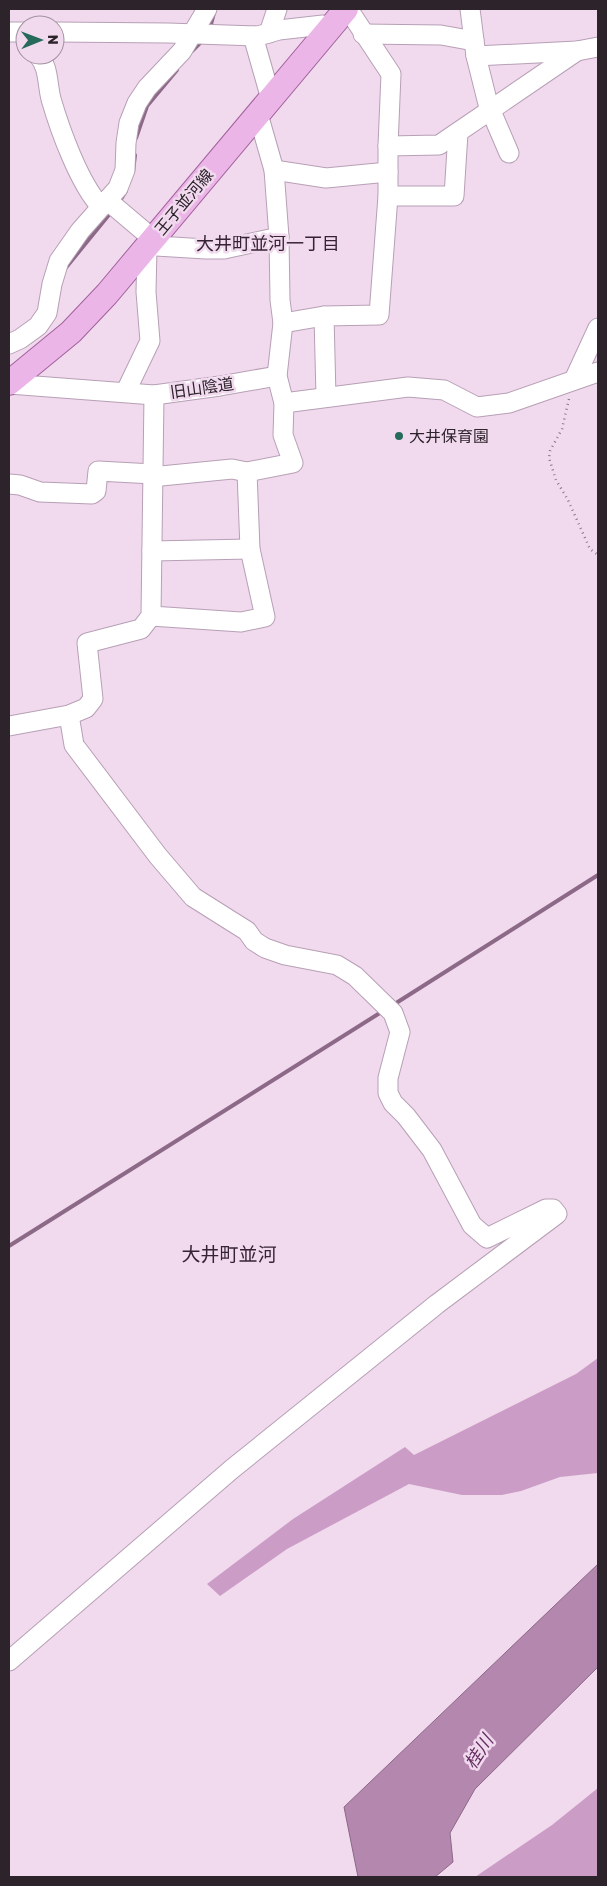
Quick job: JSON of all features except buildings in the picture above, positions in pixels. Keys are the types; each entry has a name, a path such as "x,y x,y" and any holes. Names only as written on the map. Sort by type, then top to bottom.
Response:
{"main road":[{"name":"王子並河線","path":"9,383 71,332 107,294 347,9"}],"street":[{"path":"9,344 20,339 38,326 47,313 52,284 59,261 80,231 118,188 125,170 128,123 137,102 147,88 182,51 206,9"},
{"path":"9,484 20,485 40,492 92,494 96,491 98,472 161,476 232,469 246,472 293,463 283,435 284,402 277,376 283,323 280,300 274,170 264,106 261,34 277,9"},
{"path":"283,323 324,316 379,314 388,196 391,74 347,9"},
{"path":"470,9 475,48 491,110 509,153"},
{"path":"65,32 261,34 323,25 329,29"},
{"path":"363,34 441,35 475,48 577,51 598,47"},
{"path":"388,146 439,145 577,51"},
{"path":"45,65 50,97 66,144 93,198 104,204 150,243 156,246 206,250 224,249 278,237"},
{"path":"388,196 454,196 458,133"},
{"path":"274,170 326,178 388,172"},
{"path":"126,391 150,341 146,292 150,243"},
{"path":"324,316 326,397"},
{"path":"574,380 598,328"},
{"path":"284,402 408,386 444,390 477,407 509,403 598,372"},
{"name":"旧山陰道","path":"152,616 154,395 277,376"},
{"path":"9,383 94,391 126,391 154,395"},
{"path":"9,726 69,715 86,708 93,699 87,643 141,629 152,616 241,622 265,617 250,548 246,472"},
{"path":"152,551 250,548"},
{"path":"9,1661 232,1469 437,1304 557,1214 553,1209 546,1209 487,1238 472,1225 432,1150 406,1116 393,1103 388,1093 388,1078 400,1032 394,1013 355,976 337,965 285,955 265,948 254,941 247,931 193,897 158,856 74,745 69,715"}],"path":[{"path":"574,380 562,429 550,451 549,458 556,480 568,500 590,548 598,555"}],"shaded area":[{"path":"598,1358 598,1473 560,1477 521,1491 502,1495 462,1495 409,1484 287,1549 220,1596 207,1584 293,1519 405,1447 414,1455 576,1374"},
{"path":"598,1788 598,1877 475,1877 552,1825"}],"water":[{"name":"桂川","path":"598,1564 598,1667 475,1789 450,1833 453,1862 435,1877 358,1877 344,1807"}],"waterway":[{"path":"210,28 214,13"},
{"path":"192,51 203,40"},
{"path":"136,138 147,106 177,70"},
{"path":"133,172 135,155"},
{"path":"118,204 126,191"},
{"path":"64,270 112,211"},
{"path":"393,1005 598,875"},
{"path":"9,1246 383,1011"}],"place":[{"name":"大井保育園","path":"399,436"}],"district":[{"name":"大井町並河一丁目","path":"268,244"},
{"name":"大井町並河","path":"229,1254"}]}
